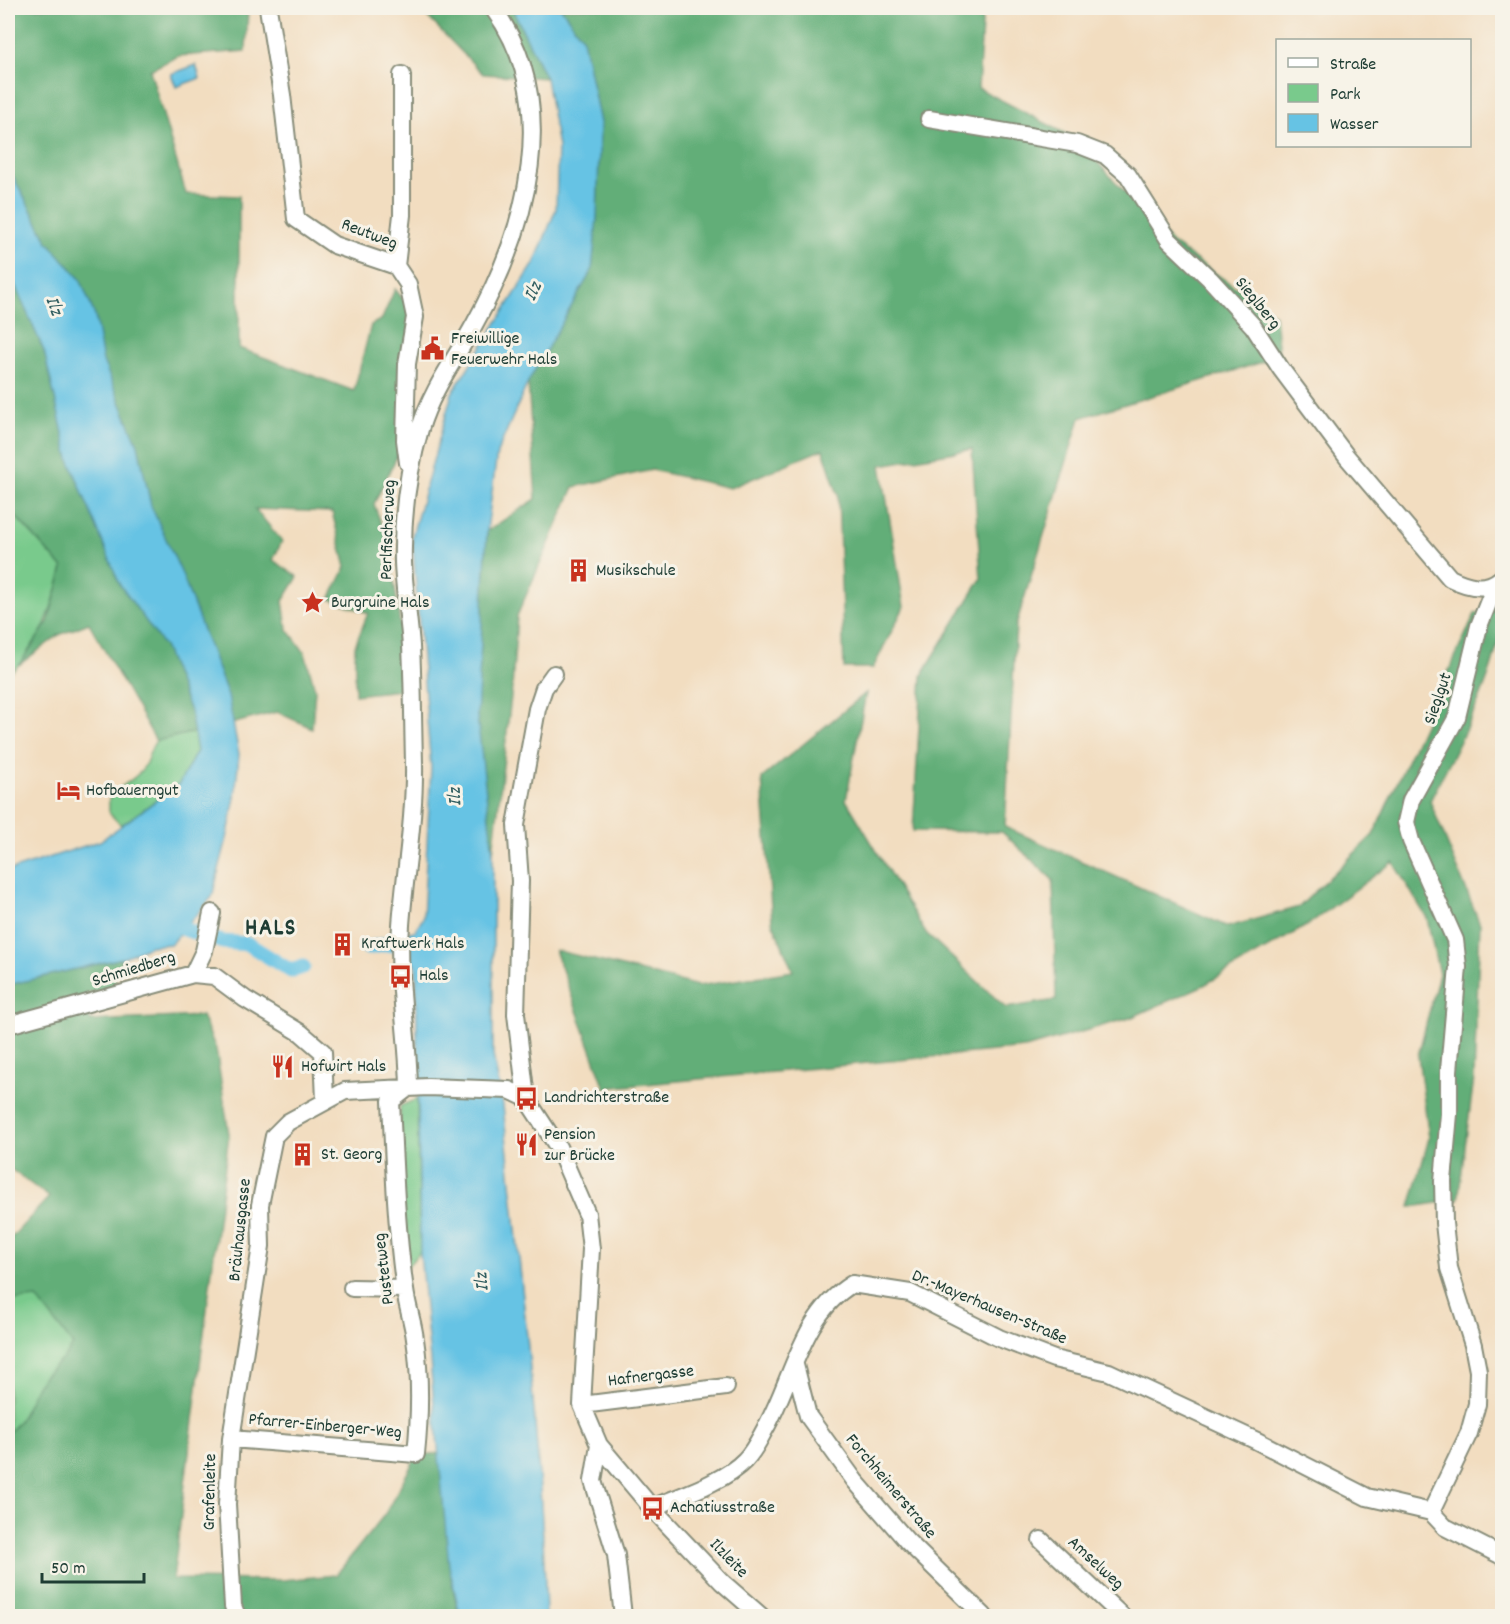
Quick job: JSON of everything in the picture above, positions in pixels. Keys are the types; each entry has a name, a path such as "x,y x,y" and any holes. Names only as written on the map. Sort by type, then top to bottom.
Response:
{"street":[{"name":"Reutweg","path":"268,8 282,94 296,219 334,245 396,266 408,284 415,317 407,364 405,418 410,476"},
{"name":"Perlfischerweg","path":"409,1087 401,961 401,926 412,838 414,767 411,646 403,562 406,497 420,428 432,398 476,322 508,256 524,196 532,118 529,86 522,61 504,23 493,8"},
{"path":"396,266 402,215 402,75"},
{"name":"Sieglberg","path":"929,119 1077,144 1105,155 1128,175 1169,240 1210,279 1253,326 1281,369 1347,457 1450,578 1468,587 1499,580"},
{"name":"Sieglgut","path":"1431,1512 1468,1433 1477,1404 1478,1371 1473,1345 1449,1268 1444,1223 1443,1181 1449,1114 1449,1071 1458,968 1455,940 1411,841 1406,822 1411,800 1426,777 1457,717 1479,626 1499,580"},
{"path":"554,674 544,688 537,709 516,825 520,881 516,1014 526,1098 558,1147 587,1215 591,1249 582,1405 599,1445 592,1481 616,1555 623,1617"},
{"path":"193,974 204,951 211,921"},
{"name":"Schmiedberg","path":"8,1025 193,974 214,976 245,999 301,1033 323,1052 325,1101"},
{"name":"Bräuhausgasse","path":"231,1439 261,1246 260,1205 274,1136 288,1122 345,1091 409,1087 509,1090 526,1098"},
{"name":"Pustetweg","path":"409,1087 391,1101 394,1178 405,1289 415,1337 419,1374 420,1413 416,1454"},
{"name":"Dr.-Mayerhausen-Straße","path":"652,1508 706,1484 744,1462 771,1419 812,1323 834,1295 852,1284 910,1293 999,1338 1054,1359 1109,1372 1257,1441 1367,1497 1431,1512"},
{"path":"352,1288 405,1289"},
{"name":"Forchheimerstraße","path":"795,1365 808,1416 855,1481 907,1541 984,1617"},
{"name":"Hafnergasse","path":"582,1405 726,1387"},
{"name":"Pfarrer-Einberger-Weg","path":"231,1439 416,1454"},
{"name":"Grafenleite","path":"231,1439 227,1504 233,1606 237,1617"},
{"name":"Ilzleite","path":"599,1445 652,1508 722,1582 761,1617"},
{"path":"1431,1512 1445,1527 1503,1556"},
{"name":"Amselweg","path":"1041,1540 1122,1617"}],"green space":[{"path":"8,8 248,8 246,51 178,56 150,70 186,194 239,196 239,348 354,391 371,325 382,319 395,289 411,309 399,452 374,504 389,545 409,689 355,695 355,646 368,613 330,599 346,567 332,512 255,509 282,541 273,560 298,577 283,601 287,628 305,653 315,689 312,728 277,712 231,724 228,696 181,572 151,506 138,445 103,361 95,316 80,279 48,242 8,167"},
{"path":"419,8 512,8 546,78 483,74"},
{"path":"561,8 983,8 978,88 1076,139 1172,243 1275,315 1279,357 1080,418 1016,625 1005,827 1228,927 1299,907 1373,835 1475,614 1502,606 1495,656 1487,681 1430,801 1480,924 1474,1078 1458,1200 1410,1207 1429,1138 1418,1056 1439,974 1427,918 1393,862 1306,926 1204,985 1130,1018 1025,1048 605,1088 555,950 698,986 793,971 772,921 762,778 866,693 846,800 925,932 1006,1008 1056,1000 1053,880 1002,832 913,831 922,675 981,579 972,449 881,465 904,607 873,668 844,668 838,495 823,449 730,488 652,470 574,487 517,616 512,688 493,853 477,716 487,531 536,499 528,382 592,270 597,217 600,123 583,39"},
{"path":"8,269 44,351 69,459 120,585 164,646 190,711 195,732 156,741 89,623 59,635 19,665 48,622 63,568 8,508"},
{"path":"8,508 63,568 44,626 20,664 8,674"},
{"path":"195,732 197,751 179,784 121,825 109,813 109,799 112,795 141,771 156,741"},
{"path":"122,958 113,988 86,994 90,1021 202,1016 216,1049 229,1134 173,1579 282,1580 336,1575 385,1514 417,1455 442,1453 451,1578 459,1616 8,1616 8,1433 22,1416 42,1379 70,1351 73,1345 37,1298 8,1301 8,1236 12,1237 49,1197 8,1167 8,985"},
{"path":"417,1099 420,1252 404,1270 400,1106"},
{"path":"37,1297 73,1345 69,1354 38,1383 24,1415 8,1433 8,1301"}],"water":[{"name":"Ilz","path":"512,8 561,8 583,39 600,123 597,217 592,270 528,382 497,453 487,531 477,716 493,853 493,1055 503,1105 529,1360 540,1488 546,1616 460,1616 449,1566 420,1252 416,964 403,959 403,933 415,931 423,918 431,768 412,536 452,393 534,264 556,209 558,147 546,78"},
{"path":"196,65 200,78 176,87 171,74"},
{"name":"Ilz","path":"8,167 48,242 80,279 95,316 103,361 138,445 151,506 181,572 228,696 239,754 235,797 212,897 171,944 150,946 122,958 8,985 8,871 100,841 179,784 197,751 190,711 164,646 120,585 69,459 44,351 8,269"}],"waterway":[{"path":"166,923 223,942 248,944 291,971 303,967"},
{"path":"368,948 387,944 412,947"}],"place":[{"name":"Freiwillige Feuerwehr Hals","path":"433,349"},
{"name":"Musikschule","path":"578,571"},
{"name":"Burgruine Hals","path":"313,603"},
{"name":"Hofbauerngut","path":"68,791"},
{"name":"Kraftwerk Hals","path":"343,944"},
{"name":"Hals","path":"401,976"},
{"name":"Hofwirt Hals","path":"283,1067"},
{"name":"Landrichterstraße","path":"526,1098"},
{"name":"Pension zur Brücke","path":"526,1145"},
{"name":"St. Georg","path":"303,1155"},
{"name":"Achatiusstraße","path":"652,1508"}],"district":[{"name":"HALS","path":"271,929"}]}
